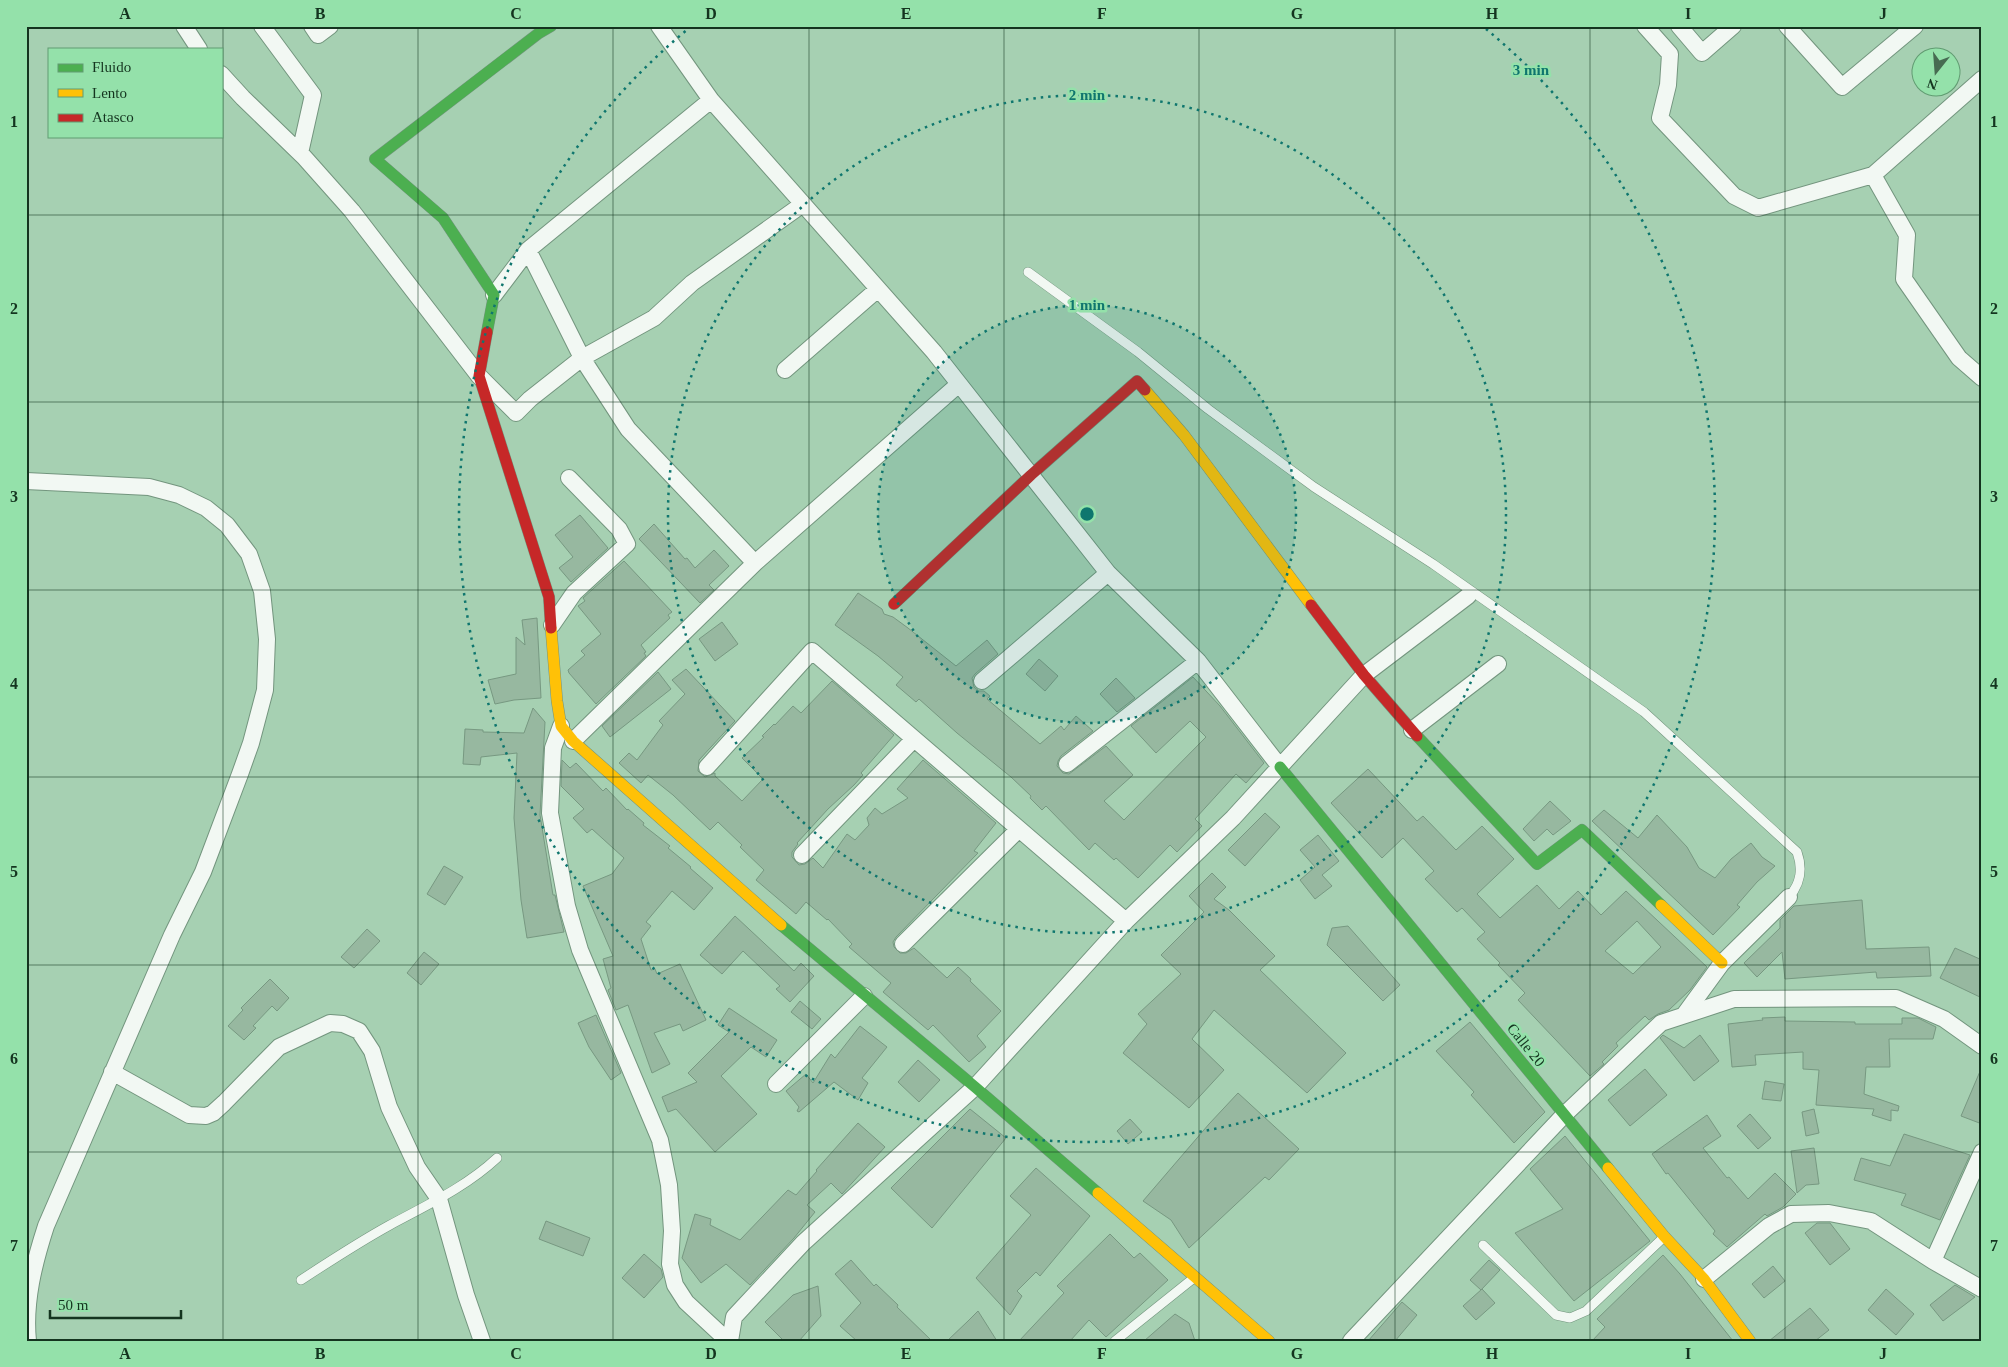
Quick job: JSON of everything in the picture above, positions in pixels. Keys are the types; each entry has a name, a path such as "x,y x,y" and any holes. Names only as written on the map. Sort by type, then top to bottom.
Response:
{"street":[{"path":"184,26 198,48"},
{"path":"262,26 313,95 300,153"},
{"path":"312,26 318,35 330,26"},
{"path":"494,295 443,218 375,159 550,26"},
{"path":"659,26 711,100 934,352 1108,573 1198,661 1280,767"},
{"path":"1645,26 1670,54 1668,85 1660,118 1734,196 1758,208 1873,175 1982,79"},
{"path":"1679,26 1702,53 1733,26"},
{"path":"1787,26 1842,87 1915,26"},
{"path":"222,75 300,153 352,212 479,376 516,413 530,399 582,358 654,318 692,284 803,204"},
{"path":"711,100 528,250 494,295 479,376 550,596 557,701 561,726 553,748 550,813 567,906 580,950 660,1140 670,1201 670,1264 675,1285 686,1302 729,1341"},
{"path":"1873,175 1907,235 1904,279 1959,358 1982,378"},
{"path":"528,250 582,358 628,429 755,563"},
{"path":"785,370 878,289"},
{"path":"894,604 1031,475 1137,381 1184,435 1364,675 1412,730 1537,864 1582,830 1722,963"},
{"path":"573,741 755,563 959,384"},
{"path":"552,625 574,593 627,544 619,529 569,478"},
{"path":"26,481 149,486 179,495 217,516 249,554 259,578 265,604 267,660 265,690 251,743 202,872 172,935 112,1072 49,1219 38,1250 29,1298 28,1341"},
{"path":"982,682 1108,573"},
{"path":"729,1341 734,1317 802,1243 975,1087 1126,920 1233,818 1364,675 1468,596"},
{"path":"707,767 812,651 1126,920"},
{"path":"1067,764 1198,661"},
{"path":"1412,730 1498,664"},
{"path":"561,726 573,741 762,909 975,1087 1269,1341"},
{"path":"802,855 914,739"},
{"name":"Calle 20","path":"1280,767 1664,1236 1704,1279 1750,1341"},
{"path":"903,944 1019,829"},
{"path":"1684,1015 1722,963 1790,897"},
{"path":"776,1084 864,996"},
{"path":"1351,1341 1564,1115 1662,1023 1734,999 1896,998 1944,1019 1982,1046"},
{"path":"112,1072 189,1115 206,1116 219,1108 279,1047 330,1024 343,1024 359,1031 372,1051 388,1107 417,1167 439,1199 466,1296 482,1341"},
{"path":"1933,1261 1982,1152"},
{"path":"1704,1279 1769,1226 1791,1214 1829,1213 1871,1221 1933,1261 1982,1289"}],"lane":[{"path":"1028,272 1138,352 1208,409 1314,487 1433,564 1644,712 1797,852 1801,874 1799,883 1790,897"},
{"path":"301,1280 388,1226 439,1199 481,1173 497,1158"},
{"path":"1483,1245 1556,1315 1570,1318 1581,1315 1586,1311 1664,1236"},
{"path":"1115,1341 1195,1277"}],"building":[{"path":"580,515 608,548 571,582 559,568 573,557 555,535"},
{"path":"654,524 695,568 714,550 729,566 709,585 714,590 700,603 639,539"},
{"path":"624,561 672,612 668,615 670,618 641,645 646,652 644,653 646,656 596,704 568,670 585,655 581,651 601,634 578,606 585,601 583,598"},
{"path":"858,593 882,609 884,614 893,617 908,628 956,666 987,640 998,654 972,678 974,687 990,696 987,699 1040,744 1061,726 1064,730 1076,716 1093,731 1061,756 1057,766 1063,773 1069,774 1106,746 1133,775 1104,801 1124,820 1206,737 1190,721 1156,753 1131,726 1193,677 1220,706 1264,763 1246,783 1236,774 1195,819 1202,826 1177,852 1170,845 1138,878 1116,858 1114,860 1095,843 1089,850 1046,806 1042,810 1030,798 1031,796 1011,777 919,699 916,702 896,685 903,677 835,625"},
{"path":"537,618 541,698 514,700 495,704 488,680 516,674 516,637 525,645 522,620"},
{"path":"722,622 738,644 715,661 699,639"},
{"path":"1039,659 1058,676 1045,691 1026,674"},
{"path":"686,669 735,721 699,760 698,771 705,777 715,773 715,776 742,801 763,779 742,758 793,706 801,713 832,681 894,735 861,773 863,775 797,843 792,852 792,857 799,865 805,864 813,858 823,868 847,834 855,840 869,825 867,818 875,808 882,814 908,798 897,789 923,760 996,823 974,851 978,853 893,942 894,947 900,953 906,953 914,948 947,978 958,967 1001,1011 977,1036 986,1047 969,1062 933,1025 928,1030 883,992 891,983 849,947 852,944 828,919 806,902 796,914 756,880 764,870 718,822 710,830 673,795 648,775 641,783 619,763 629,753 637,760 663,725 659,721 685,694 672,680"},
{"path":"658,672 671,689 610,737 602,726"},
{"path":"1116,678 1135,698 1117,712 1100,694"},
{"path":"533,708 545,722 540,815 553,895 555,895 564,932 527,938 521,900 514,818 517,753 481,757 480,765 463,764 465,729 483,730 483,732 524,733"},
{"path":"562,760 570,768 576,763 603,791 606,788 627,810 644,823 643,825 670,846 668,848 713,888 694,910 672,891 646,922 651,926 641,939 651,970 655,969 657,974 680,964 706,1020 683,1031 680,1024 654,1033 670,1064 652,1073 628,1005 616,1010 608,990 611,988 603,959 613,956 583,886 612,874 624,858 592,829 587,833 573,818 584,809 561,786"},
{"path":"1368,769 1417,821 1423,816 1456,850 1482,826 1514,859 1477,894 1500,918 1537,885 1559,909 1578,891 1601,915 1626,891 1707,967 1690,990 1669,1010 1649,1020 1645,1016 1616,1043 1618,1046 1602,1062 1604,1064 1590,1076 1518,1000 1525,993 1498,965 1500,963 1477,939 1485,932 1462,908 1457,912 1425,879 1434,871 1403,838 1382,858 1331,803","holes":["1637,921 1661,947 1633,974 1605,951"]},
{"path":"1550,801 1571,821 1553,835 1547,829 1534,841 1523,829"},
{"path":"1604,810 1638,838 1657,815 1687,847 1699,868 1715,878 1731,859 1751,843 1762,857 1775,866 1757,882 1737,905 1740,907 1713,935 1592,821"},
{"path":"1265,813 1280,827 1245,866 1228,850"},
{"path":"1318,835 1339,861 1322,875 1332,886 1315,899 1300,880 1315,867 1300,850"},
{"path":"444,866 463,877 445,905 427,894"},
{"path":"1212,873 1226,887 1214,899 1229,910 1275,956 1260,970 1346,1053 1307,1093 1214,1010 1192,1039 1224,1070 1189,1108 1123,1053 1147,1024 1138,1014 1181,974 1161,955 1204,912 1189,896"},
{"path":"1862,900 1866,949 1929,947 1931,976 1877,978 1876,972 1785,979 1782,952 1757,977 1744,963 1780,928 1780,920 1794,906"},
{"path":"735,916 794,971 801,963 814,976 790,1002 776,989 780,986 743,951 722,974 700,955"},
{"path":"1348,926 1400,985 1383,1001 1327,945 1332,928"},
{"path":"367,929 380,941 354,968 341,957"},
{"path":"1955,948 1982,960 1982,998 1940,978"},
{"path":"424,952 439,964 421,985 407,973"},
{"path":"270,979 289,998 277,1011 272,1006 253,1026 256,1028 244,1040 228,1026 243,1010 241,1008"},
{"path":"800,1001 821,1019 812,1029 791,1012"},
{"path":"729,1008 777,1040 766,1057 751,1047 721,1076 757,1114 715,1152 676,1109 668,1112 662,1097 697,1082 688,1073 729,1032 718,1025"},
{"path":"596,1015 621,1073 611,1080 589,1047 578,1023"},
{"path":"1785,1017 1785,1021 1855,1022 1855,1024 1902,1024 1902,1018 1918,1018 1936,1027 1933,1039 1889,1039 1890,1067 1866,1067 1864,1094 1899,1106 1898,1111 1891,1110 1891,1121 1872,1115 1874,1109 1816,1105 1819,1070 1803,1069 1803,1052 1755,1055 1756,1065 1732,1067 1728,1024 1763,1020 1762,1018"},
{"path":"1470,1022 1545,1112 1514,1143 1471,1095 1474,1092 1436,1051"},
{"path":"860,1026 887,1047 862,1078 868,1083 858,1100 834,1082 799,1112 797,1111 799,1107 786,1091 806,1074 813,1083 831,1054 835,1058"},
{"path":"1663,1035 1684,1048 1700,1035 1719,1061 1694,1081 1660,1038"},
{"path":"918,1060 940,1080 919,1102 898,1082"},
{"path":"1645,1069 1667,1095 1630,1126 1608,1100"},
{"path":"1982,1069 1982,1124 1961,1116"},
{"path":"1765,1081 1784,1084 1781,1101 1762,1099"},
{"path":"1238,1093 1299,1149 1269,1180 1265,1177 1189,1248 1171,1220 1143,1201"},
{"path":"970,1109 1006,1138 932,1228 891,1188"},
{"path":"1814,1109 1819,1133 1806,1136 1802,1112"},
{"path":"1750,1114 1771,1138 1758,1149 1737,1126"},
{"path":"1707,1115 1721,1136 1703,1148 1727,1178 1729,1177 1748,1199 1775,1173 1796,1194 1783,1207 1767,1216 1765,1214 1727,1247 1713,1234 1715,1231 1668,1173 1666,1174 1652,1154"},
{"path":"1130,1119 1142,1132 1128,1144 1117,1131"},
{"path":"858,1123 885,1147 842,1194 831,1183 807,1205 815,1212 794,1238 750,1285 726,1264 701,1283 682,1258 695,1214 711,1219 710,1225 740,1240 788,1190 796,1195"},
{"path":"1904,1134 1970,1155 1940,1220 1901,1205 1906,1194 1854,1180 1861,1158 1890,1166"},
{"path":"1565,1136 1650,1241 1574,1301 1515,1233 1563,1209 1530,1169"},
{"path":"1814,1148 1819,1184 1806,1185 1797,1193 1791,1151"},
{"path":"1036,1168 1090,1216 1040,1276 1036,1272 1017,1291 1022,1296 1010,1315 976,1278 1031,1215 1010,1196"},
{"path":"546,1221 590,1238 583,1256 539,1239"},
{"path":"1817,1223 1830,1223 1850,1249 1830,1265 1805,1233"},
{"path":"1110,1234 1134,1258 1140,1253 1168,1280 1106,1337 1089,1320 1070,1341 1019,1341 1064,1293 1057,1286"},
{"path":"644,1254 661,1269 663,1277 644,1298 622,1278"},
{"path":"1663,1255 1733,1341 1592,1341 1605,1327 1597,1319"},
{"path":"851,1260 874,1286 876,1284 932,1341 857,1341 840,1326 861,1303 835,1274"},
{"path":"1489,1260 1500,1270 1481,1290 1470,1280"},
{"path":"1773,1266 1785,1281 1764,1298 1752,1284"},
{"path":"1955,1285 1975,1297 1943,1321 1930,1305"},
{"path":"818,1286 821,1316 799,1341 784,1341 765,1322 793,1295"},
{"path":"1482,1289 1495,1303 1476,1320 1463,1306"},
{"path":"1886,1289 1914,1314 1896,1335 1868,1310"},
{"path":"1402,1302 1417,1315 1395,1341 1368,1341"},
{"path":"1810,1308 1829,1330 1815,1341 1769,1341"},
{"path":"978,1311 997,1341 947,1341 968,1321"},
{"path":"1175,1314 1189,1323 1195,1341 1144,1341"}],"traffic: fast":[{"path":"487,332 494,295 443,218 375,159 539,33 551,26"},
{"path":"1417,736 1537,864 1582,830 1661,905"},
{"path":"1280,767 1608,1168"},
{"path":"781,925 975,1087 1098,1193"}],"traffic: slow":[{"path":"1145,390 1184,435 1311,605"},
{"path":"551,628 561,726 573,741 781,925"},
{"path":"1661,905 1722,963"},
{"path":"1608,1168 1664,1236 1704,1279 1750,1341"},
{"path":"1098,1193 1269,1341"}],"traffic: jam":[{"path":"487,332 479,376 549,597 551,628"},
{"path":"894,604 1031,475 1137,381 1145,390"},
{"path":"1311,605 1364,675 1417,736"}]}
